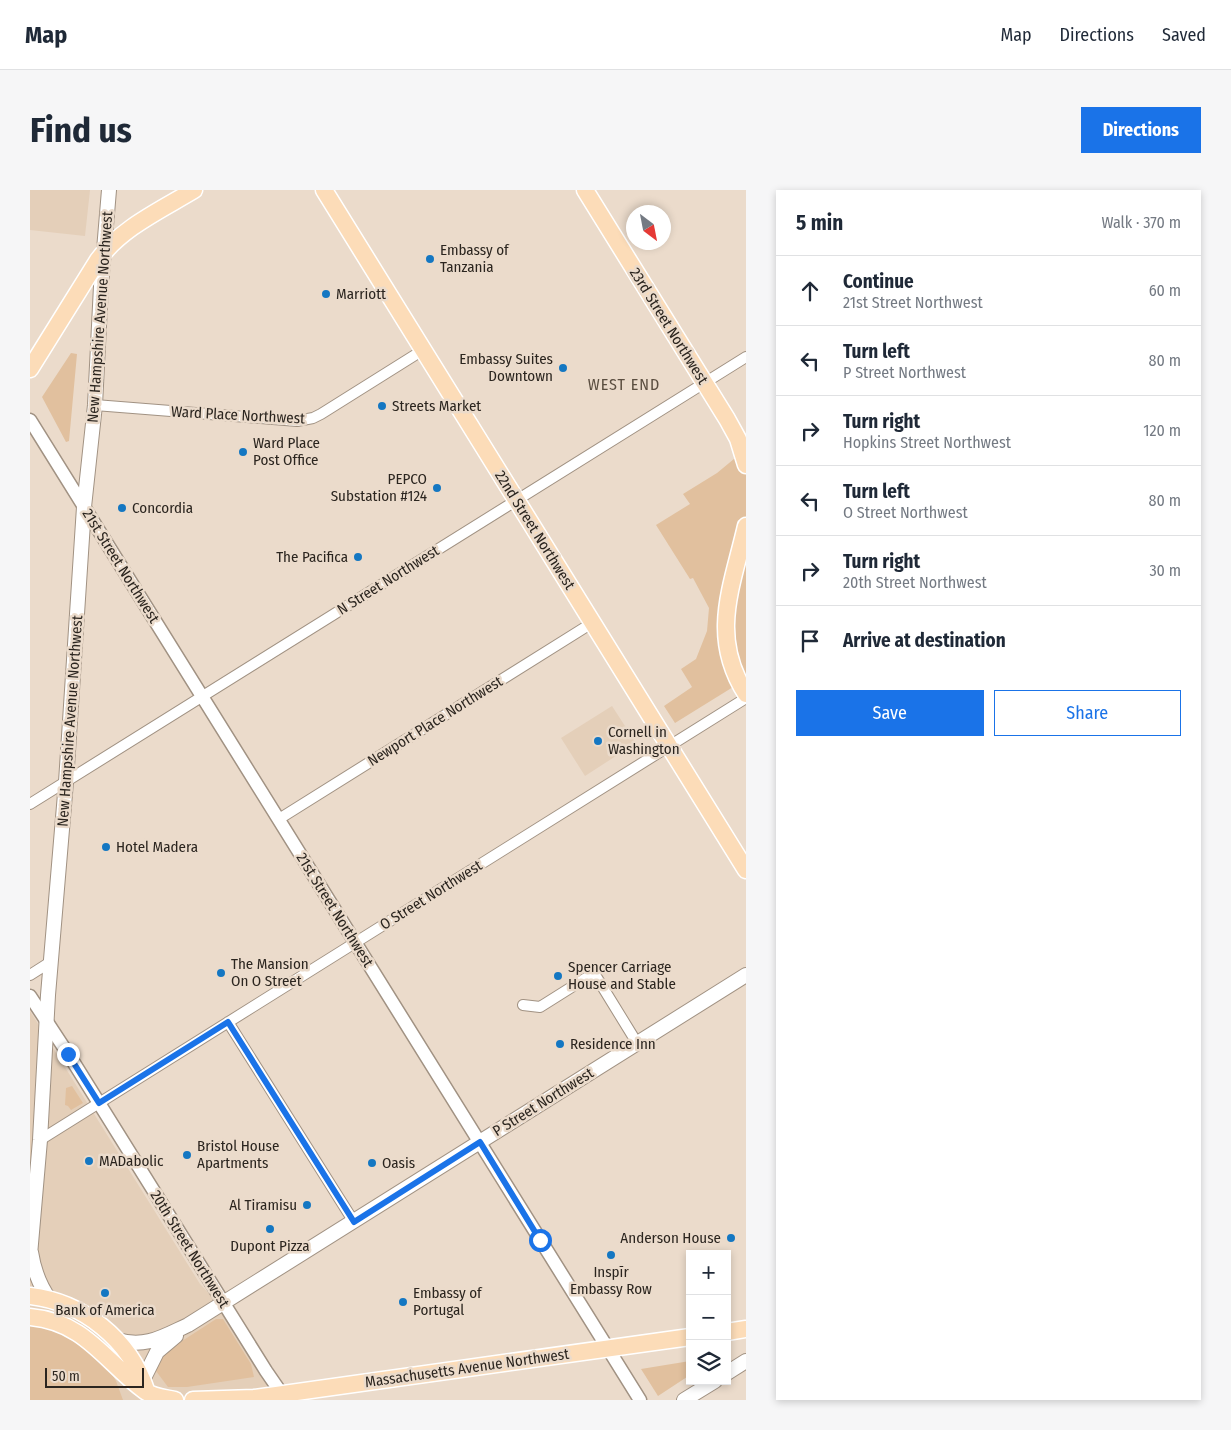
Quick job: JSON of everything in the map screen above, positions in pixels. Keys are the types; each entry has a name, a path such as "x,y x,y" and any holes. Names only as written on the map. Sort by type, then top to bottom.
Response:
{"main road":[{"name":"New Hampshire Avenue Northwest","path":"50,1300 35,1274 30,1254 66,782 84,507 95,405 109,190"},
{"path":"30,369 105,252 120,237 194,190"},
{"name":"22nd Street Northwest","path":"324,190 746,870"},
{"name":"23rd Street Northwest","path":"585,190 738,439 746,465"},
{"path":"746,526 727,603 725,628 728,656 737,680 746,694"},
{"name":"P Street Northwest","path":"117,1340 135,1344 150,1342 188,1325 746,975"},
{"path":"30,1296 68,1306 90,1318 117,1340 130,1356 146,1391"},
{"path":"30,1316 51,1321 78,1332 100,1349 146,1391 175,1400"},
{"name":"P Street Northwest","path":"146,1391 158,1352 188,1325"},
{"path":"731,1331 746,1329"},
{"name":"Massachusetts Avenue Northwest","path":"193,1400 243,1400 284,1397 686,1338"},
{"path":"731,1370 746,1361"},
{"path":"684,1400 708,1385"}],"street":[{"name":"Ward Place Northwest","path":"95,405 202,415 304,421 321,414 423,350"},
{"name":"N Street Northwest","path":"30,804 746,357"},
{"name":"21st Street Northwest","path":"30,420 640,1400"},
{"name":"Newport Place Northwest","path":"279,819 592,623"},
{"name":"O Street Northwest","path":"40,1140 746,698"},
{"path":"30,975 52,961"},
{"path":"524,1005 540,1007 594,972 637,1043"},
{"name":"20th Street Northwest","path":"30,996 99,1103 266,1372 284,1397"},
{"path":"228,1022 354,1222"}],"shaded area":[{"path":"30,190 90,190 85,236 30,230"},
{"path":"71,353 77,354 69,441 66,442 42,397"},
{"path":"746,449 746,679 675,723 664,706 692,687 681,669 696,659 707,631 709,608 693,578 690,579 656,525 690,504 683,494 717,473"},
{"name":"Cornell in Washington","path":"612,706 636,743 585,776 561,738"},
{"path":"30,1011 200,1284 233,1319 286,1400 30,1400"},
{"path":"72,1086 83,1103 71,1110 65,1105 66,1088"},
{"path":"216,1319 223,1319 251,1364 254,1377 187,1387 168,1387 156,1371 159,1356"},
{"path":"30,1322 75,1337 108,1368 116,1381 123,1400 30,1400"},
{"path":"686,1362 686,1378 658,1396 641,1369"}],"place":[{"name":"Embassy of Tanzania","path":"430,259"},
{"name":"Marriott","path":"326,294"},
{"name":"Embassy Suites Downtown","path":"563,368"},
{"name":"Streets Market","path":"382,406"},
{"name":"Ward Place Post Office","path":"243,452"},
{"name":"PEPCO Substation #124","path":"437,488"},
{"name":"Concordia","path":"122,508"},
{"name":"The Pacifica","path":"358,557"},
{"name":"Cornell in Washington","path":"598,741"},
{"name":"Hotel Madera","path":"106,847"},
{"name":"The Mansion On O Street","path":"221,973"},
{"name":"Spencer Carriage House and Stable","path":"558,976"},
{"name":"Residence Inn","path":"560,1044"},
{"name":"Bristol House Apartments","path":"187,1155"},
{"name":"MADabolic","path":"89,1161"},
{"name":"Oasis","path":"372,1163"},
{"name":"Al Tiramisu","path":"307,1205"},
{"name":"Dupont Pizza","path":"270,1229"},
{"name":"Anderson House","path":"731,1238"},
{"name":"Inspīr Embassy Row","path":"611,1255"},
{"name":"Bank of America","path":"105,1293"},
{"name":"Embassy of Portugal","path":"403,1302"}],"district":[{"name":"WEST END","path":"624,384"}],"route":[{"path":"68,1054 99,1103 228,1022 354,1222 480,1142 540,1240"}]}
